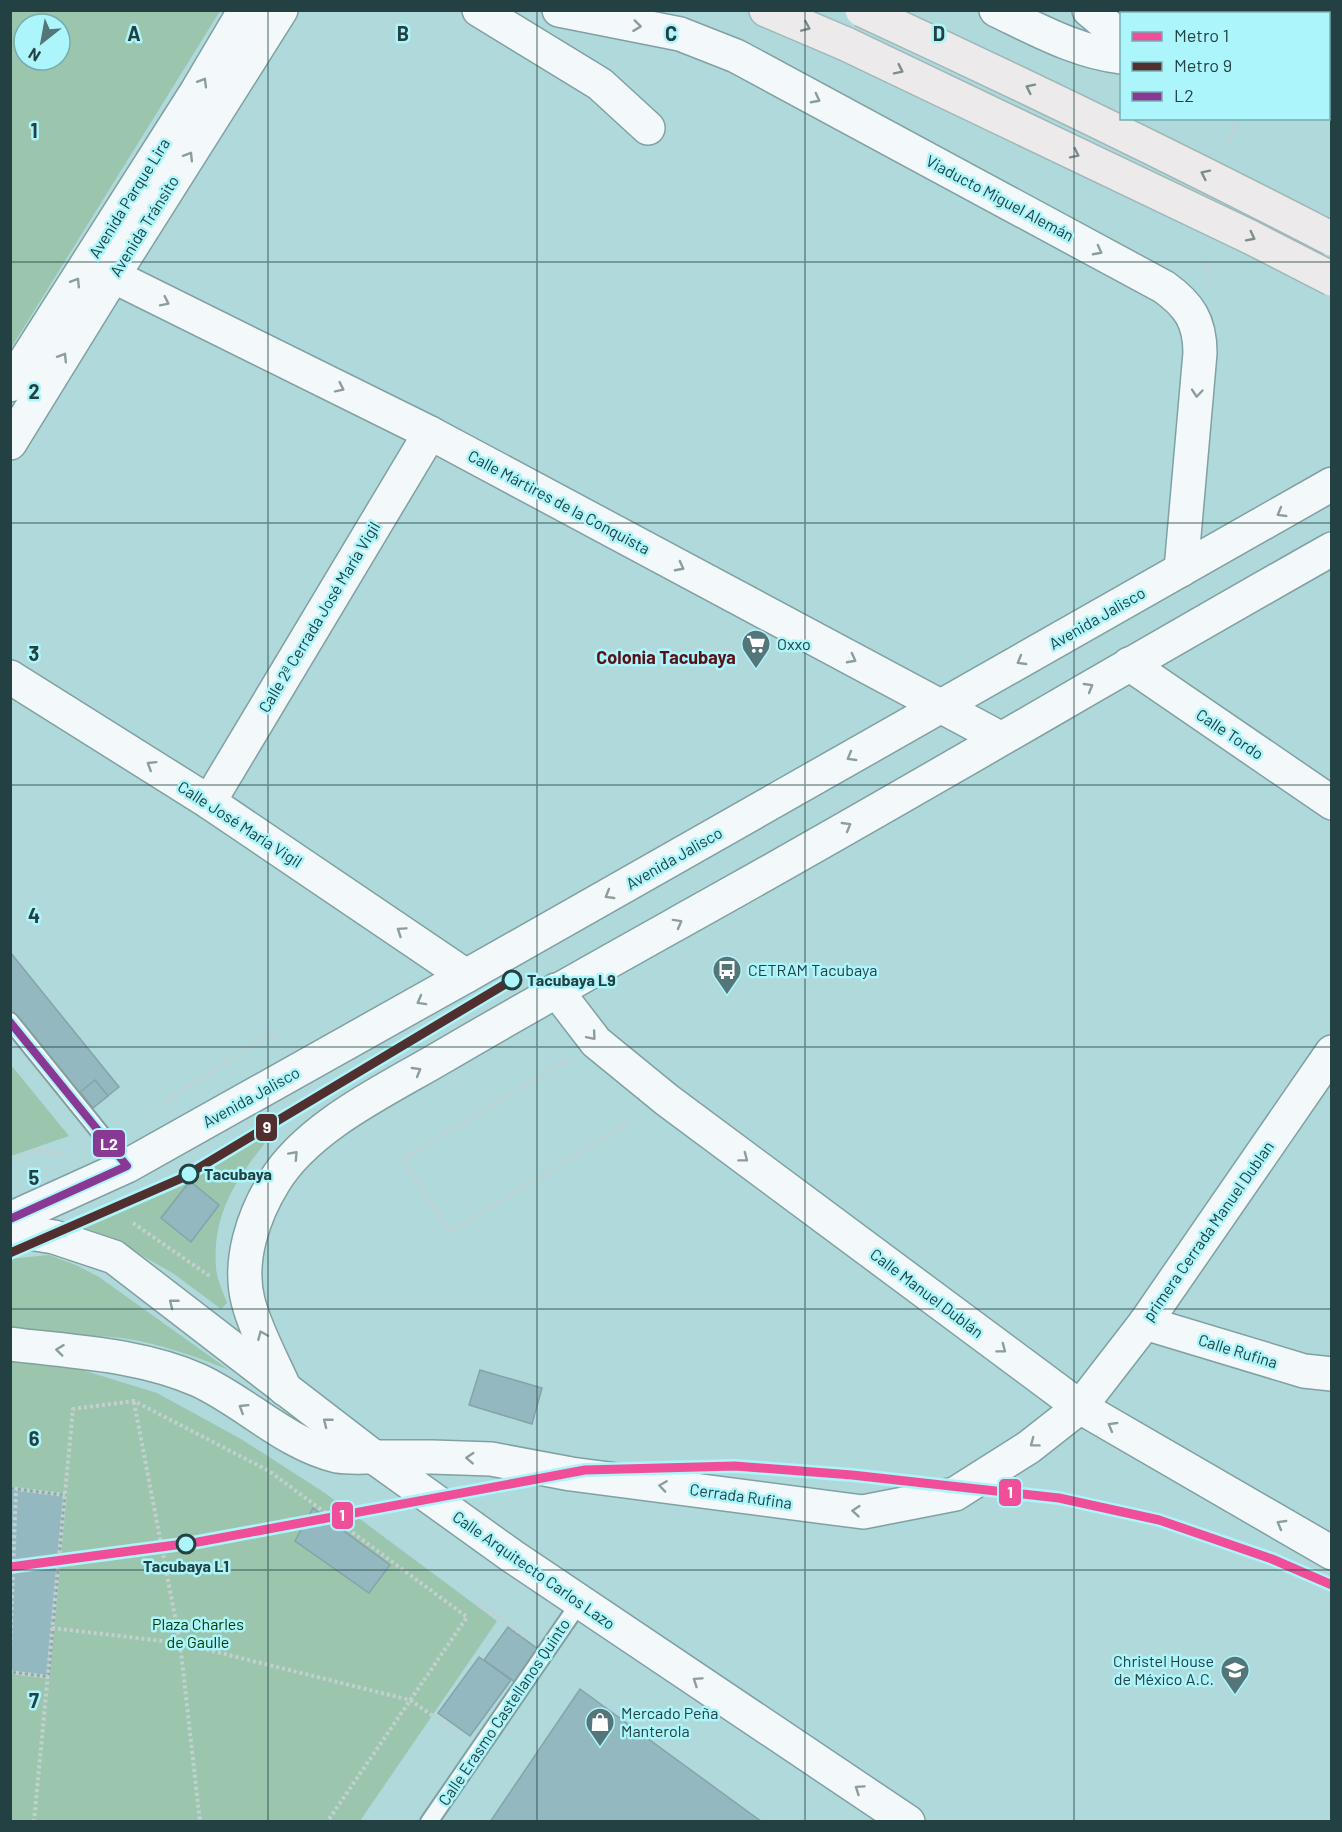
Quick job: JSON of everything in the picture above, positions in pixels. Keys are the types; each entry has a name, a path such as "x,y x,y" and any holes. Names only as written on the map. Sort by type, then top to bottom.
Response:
{"highway":[{"path":"766,10 846,44 1250,237 1332,279"},
{"path":"862,10 1044,95 1332,239"}],"street":[{"name":"Avenida Parque Lira","path":"10,385 197,91 245,10"},
{"name":"Avenida Tránsito","path":"10,442 281,10"},
{"path":"479,10 600,84 648,128"},
{"name":"Viaducto Miguel Alemán","path":"559,10 680,34 708,43 736,56 1164,287 1180,299 1197,326 1200,353 1181,570"},
{"path":"996,10 1068,43 1103,55 1120,57"},
{"path":"1089,10 1120,36"},
{"name":"Calle Mártires de la Conquista","path":"113,276 430,433 1000,738"},
{"name":"Calle 2ª Cerrada José María Vigil","path":"209,802 430,433"},
{"name":"Avenida Jalisco","path":"10,1219 127,1166 1332,484"},
{"path":"285,1389 249,1303 245,1284 246,1256 260,1209 273,1183 289,1159 310,1138 367,1101 556,990 736,890 1332,549"},
{"name":"Calle Tordo","path":"1129,664 1332,803"},
{"name":"Calle José María Vigil","path":"10,677 209,802 466,976"},
{"name":"Calle Manuel Dublán","path":"556,990 596,1042 667,1100 1080,1407 1332,1553"},
{"name":"primera Cerrada Manuel Dublan","path":"1080,1407 1145,1323 1332,1052"},
{"name":"Calle Arquitecto Carlos Lazo","path":"10,1230 54,1237 114,1257 374,1457 580,1602 908,1821"},
{"name":"Calle Rufina","path":"1145,1323 1304,1371 1332,1374"},
{"name":"Cerrada Rufina","path":"10,1344 134,1359 165,1367 200,1381 300,1443 339,1456 491,1459 571,1474 863,1512 955,1494 1029,1447 1080,1407"}],"lane":[{"path":"10,1021 127,1166"},
{"name":"Calle Erasmo Castellanos Quinto","path":"429,1821 580,1602"}],"path":[{"path":"1228,143 1237,120"},
{"path":"596,1042 403,1160 450,1232 667,1100"},
{"path":"10,1161 39,1150 71,1155"},
{"path":"133,1223 217,1281"},
{"path":"134,1401 180,1643 200,1821"},
{"path":"34,1821 73,1409 134,1401 269,1471 467,1617 327,1821"},
{"path":"10,1652 13,1488 65,1495"},
{"path":"478,1602 546,1651"},
{"path":"52,1628 180,1643 410,1700 480,1748"},
{"path":"10,1672 49,1677"}],"green space":[{"path":"10,11 220,11 11,348"},
{"path":"11,1065 69,1136 11,1156"},
{"path":"266,1132 269,1138 237,1182 229,1197 218,1230 216,1268 227,1303 221,1309 174,1274 117,1241 82,1227 78,1219"},
{"path":"49,1255 99,1277 229,1370 176,1351 136,1340 11,1330 10,1259"},
{"name":"Plaza Charles de Gaulle","path":"11,1360 79,1369 157,1393 241,1439 325,1493 497,1621 360,1821 11,1822"}],"building":[{"path":"10,952 119,1087 80,1118 10,1031"},
{"path":"95,1080 108,1096 93,1108 80,1092"},
{"path":"190,1181 219,1205 191,1242 161,1218"},
{"path":"480,1370 542,1388 532,1424 469,1405"},
{"path":"10,1488 65,1495 49,1677 10,1672"},
{"path":"313,1508 390,1565 369,1593 295,1541"},
{"path":"508,1627 538,1649 515,1682 484,1660"},
{"path":"479,1657 511,1680 470,1736 438,1713"},
{"name":"Mercado Peña Manterola","path":"580,1689 762,1822 490,1822"}],"metro line":[{"name":"9","path":"10,1253 182,1178 512,980"},
{"name":"1","path":"10,1567 198,1542 585,1470 735,1466 852,1475 1059,1498 1159,1520 1272,1559 1332,1585"}],"transit line":[{"name":"L2","path":"10,1022 127,1166 10,1219"}],"place":[{"name":"Oxxo","path":"756,670"},
{"name":"Tacubaya L9","path":"512,980"},
{"name":"CETRAM Tacubaya","path":"727,996"},
{"name":"Tacubaya","path":"189,1174"},
{"name":"Tacubaya L1","path":"186,1544"},
{"name":"Christel House de México A.C.","path":"1235,1696"},
{"name":"Mercado Peña Manterola","path":"600,1748"}],"district":[{"name":"Colonia Tacubaya","path":"666,658"}]}
